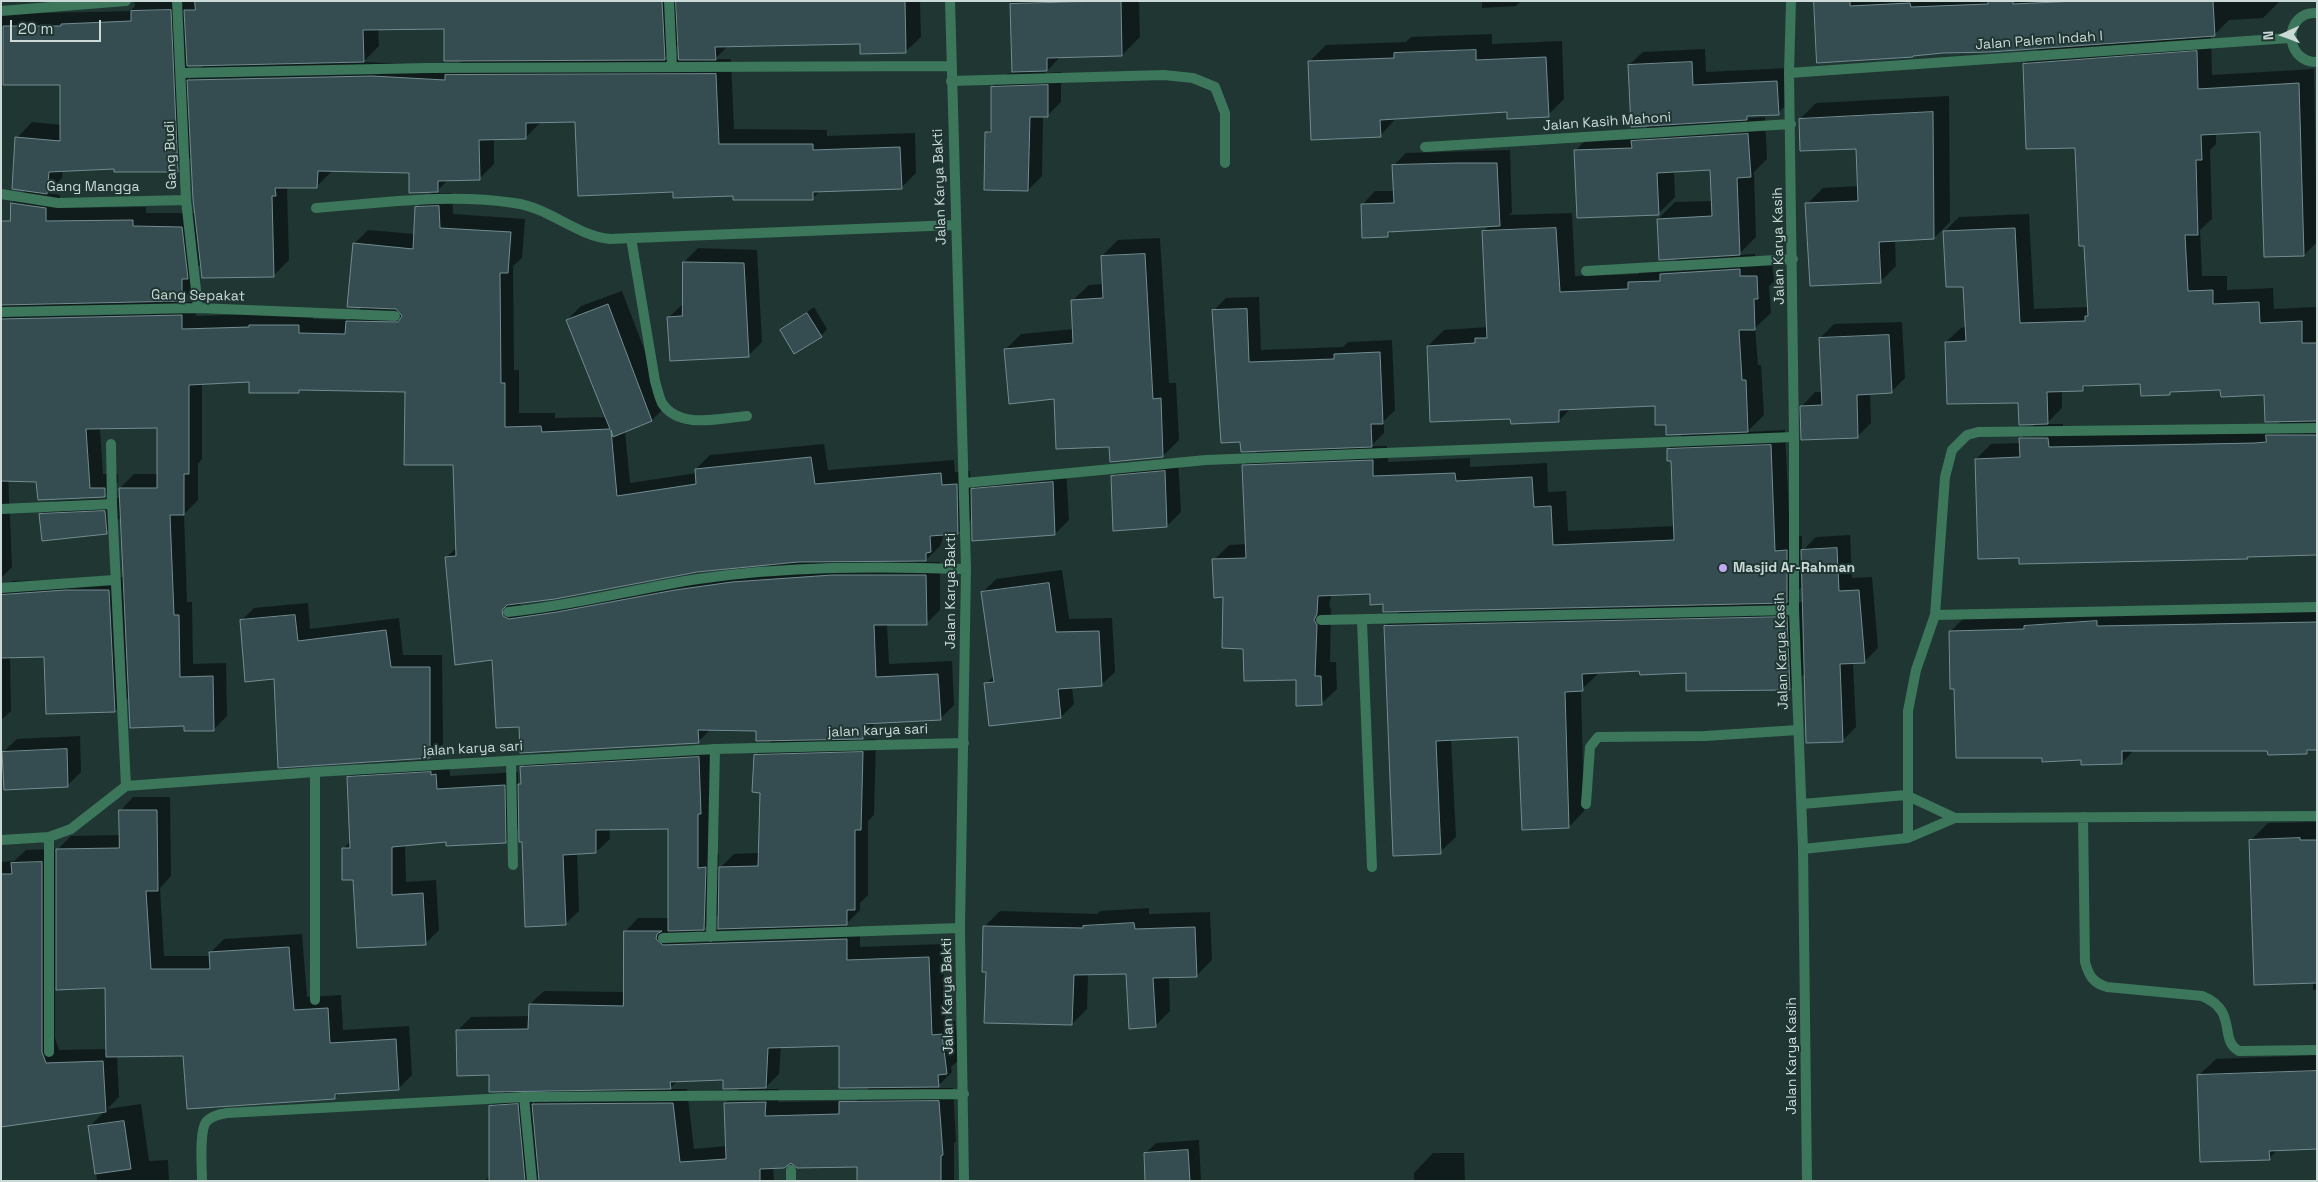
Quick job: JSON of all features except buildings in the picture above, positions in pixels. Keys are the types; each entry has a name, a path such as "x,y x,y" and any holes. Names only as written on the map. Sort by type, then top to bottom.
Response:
{"street":[{"path":"1,11 126,1"},
{"name":"Gang Budi","path":"177,1 182,72 186,200 198,308"},
{"path":"669,1 672,67"},
{"name":"Jalan Karya Bakti","path":"950,1 955,225 965,483 966,569 960,925 964,1181"},
{"name":"Jalan Karya Kasih","path":"1791,1 1789,72 1794,437 1794,610 1802,804 1807,1181"},
{"path":"2317,13 2306,14 2300,18 2294,24 2290,38 2300,57 2307,61 2317,62"},
{"name":"Jalan Palem Indah I","path":"1789,72 2290,38"},
{"path":"182,72 428,68 951,66"},
{"path":"951,81 1164,76 1192,78 1215,88 1225,113 1225,163"},
{"name":"Jalan Kasih Mahoni","path":"1425,147 1791,124"},
{"name":"Gang Mangga","path":"1,194 58,203 186,200"},
{"path":"316,208 442,198 515,203 552,214 579,231 593,237 631,238 955,225"},
{"path":"631,238 655,381 662,404 678,418 700,420 747,416"},
{"path":"1586,271 1792,259"},
{"name":"Gang Sepakat","path":"1,312 198,308 394,316"},
{"path":"1908,838 1906,796 1907,734 1911,689 1935,615 1945,477 1952,450 1967,435 1978,432 2317,428"},
{"path":"965,483 1206,460 1794,437"},
{"path":"1,840 49,837 72,829 126,786 114,580 111,444"},
{"path":"1,510 112,504"},
{"path":"508,612 566,605 729,575 780,570 874,566 966,569"},
{"path":"1,588 114,580"},
{"path":"1935,615 2317,607"},
{"path":"1320,620 1362,621 1794,610"},
{"path":"1362,621 1372,867"},
{"path":"1586,804 1590,747 1598,737 1705,736 1798,730"},
{"name":"jalan karya sari","path":"126,786 314,772 715,749 964,743"},
{"path":"710,937 715,749"},
{"path":"511,761 513,864"},
{"path":"314,772 315,1000"},
{"path":"1802,804 1906,796 1955,818"},
{"path":"1803,849 1908,838 1955,818 2317,816"},
{"path":"2084,817 2085,962 2092,980 2107,987 2202,996 2211,1000 2223,1010 2227,1020 2230,1042 2239,1051 2317,1050"},
{"path":"49,837 49,1052"},
{"path":"663,938 960,925"},
{"path":"202,1181 202,1135 206,1122 214,1116 247,1111 524,1097 964,1094"},
{"path":"524,1097 532,1181"},
{"path":"791,1170 791,1181"}],"place":[{"name":"Masjid Ar-Rahman","path":"1723,568"}]}
